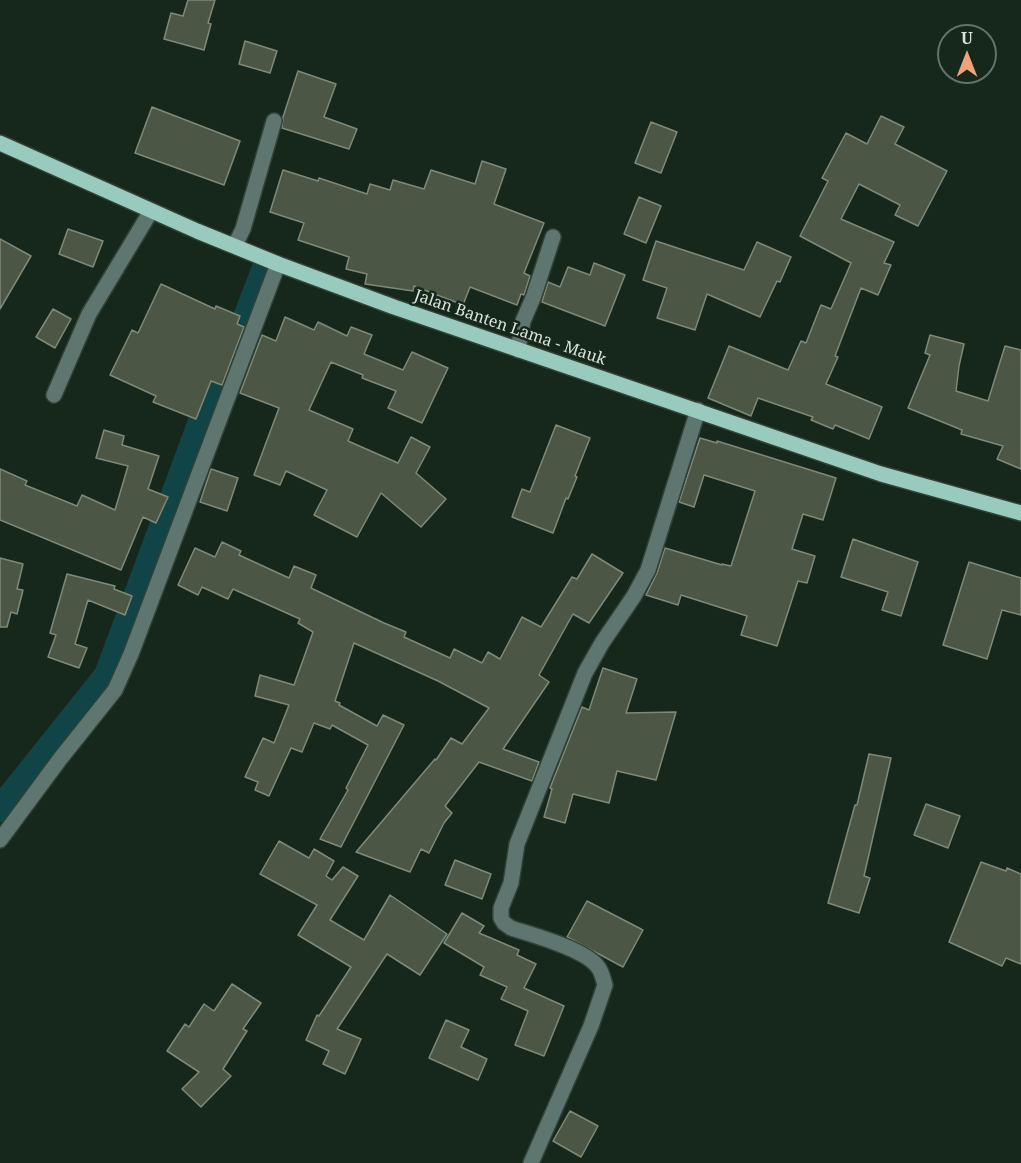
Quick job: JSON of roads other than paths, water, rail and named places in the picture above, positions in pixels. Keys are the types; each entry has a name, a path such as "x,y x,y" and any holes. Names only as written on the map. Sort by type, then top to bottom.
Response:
{"main road":[{"name":"Jalan Banten Lama - Mauk","path":"0,143 151,212 278,264 518,350 881,474 1021,513"}],"street":[{"path":"235,246 243,229 274,122"},
{"path":"54,394 89,314 151,212"},
{"path":"518,350 523,321 533,298 552,237"},
{"path":"0,840 115,690 131,654 278,264"},
{"path":"531,1163 591,1026 605,985 597,965 554,942 511,928 501,918 501,908 511,883 517,844 585,673 648,570 698,410"}],"waterway":[{"path":"0,809 107,675 203,416 225,372 266,265"}]}
